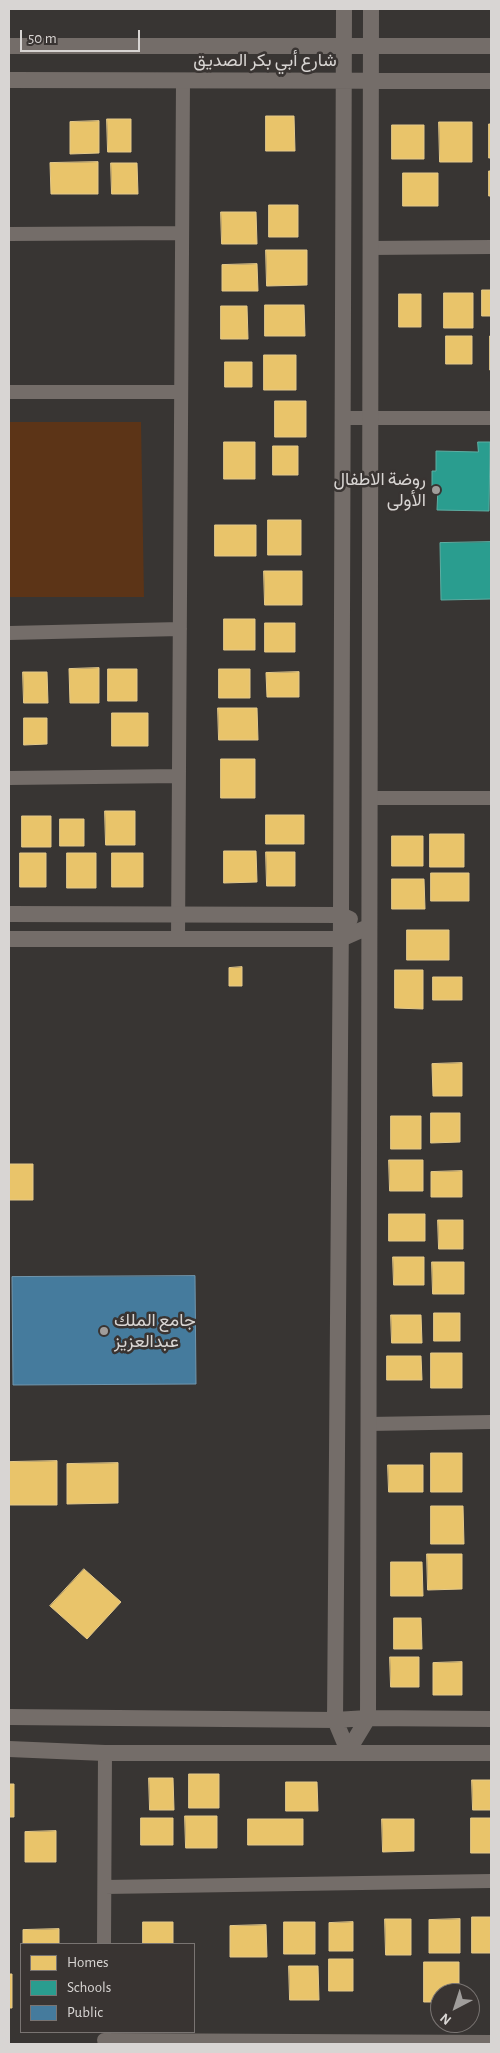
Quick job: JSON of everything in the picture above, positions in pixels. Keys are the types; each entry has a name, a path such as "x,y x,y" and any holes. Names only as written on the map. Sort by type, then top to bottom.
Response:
{"street":[{"path":"344,9 341,939 335,1720 348,1751"},
{"path":"348,1751 368,1718 371,9"},
{"name":"شارع أبي بكر الصديق","path":"9,46 491,46"},
{"name":"شارع أبي بكر الصديق","path":"9,80 491,81"},
{"path":"178,939 183,81"},
{"path":"9,234 182,233"},
{"path":"370,248 491,247"},
{"path":"9,392 181,392"},
{"path":"342,418 491,418"},
{"path":"9,633 180,628"},
{"path":"9,778 179,776"},
{"path":"369,798 491,798"},
{"path":"9,914 341,915 368,927"},
{"path":"9,939 341,939 368,927"},
{"path":"368,1424 491,1422"},
{"path":"9,1717 335,1720 368,1718 491,1718"},
{"path":"9,1749 105,1753 348,1751 491,1753"},
{"path":"104,1943 105,1753"},
{"path":"104,1887 491,1881"},
{"path":"104,2039 491,2042"}],"shaded area":[{"path":"9,422 141,422 144,597 9,597"}],"building: Homes":[{"path":"266,116 294,116 295,151 266,151"},
{"path":"107,119 131,119 131,152 108,152"},
{"path":"99,121 99,153 70,154 70,122"},
{"path":"439,122 472,122 472,162 440,162"},
{"path":"489,124 491,124 491,158 489,158"},
{"path":"392,125 424,125 424,159 392,159"},
{"path":"98,162 98,194 51,194 50,163"},
{"path":"111,163 137,163 138,194 112,194"},
{"path":"489,171 491,171 491,196 489,196"},
{"path":"403,173 438,173 438,206 403,206"},
{"path":"269,205 298,205 298,237 269,237"},
{"path":"221,212 256,212 257,244 222,244"},
{"path":"266,250 307,250 307,285 267,286"},
{"path":"257,264 258,291 222,291 222,265"},
{"path":"482,290 491,290 491,316 482,316"},
{"path":"444,293 473,293 473,328 444,328"},
{"path":"399,294 421,294 421,327 399,327"},
{"path":"265,305 304,305 305,336 265,336"},
{"path":"221,306 247,306 248,339 221,339"},
{"path":"446,336 472,336 472,364 446,364"},
{"path":"491,336 491,370 490,370"},
{"path":"264,355 296,355 296,390 264,390"},
{"path":"225,362 252,362 252,387 225,387"},
{"path":"275,401 306,401 306,437 275,437"},
{"path":"224,442 255,442 255,479 224,479"},
{"path":"273,446 298,446 298,475 273,475"},
{"path":"268,520 301,520 301,555 268,555"},
{"path":"215,525 256,525 256,556 215,556"},
{"path":"264,571 302,571 302,605 265,605"},
{"path":"224,619 255,619 255,650 224,650"},
{"path":"265,623 295,623 295,652 265,652"},
{"path":"99,668 99,703 70,703 69,669"},
{"path":"108,669 137,669 137,701 108,701"},
{"path":"219,669 250,669 250,698 219,698"},
{"path":"23,672 47,672 48,703 24,703"},
{"path":"299,672 299,697 267,697 266,673"},
{"path":"218,708 257,708 258,740 219,740"},
{"path":"112,713 148,713 148,746 112,746"},
{"path":"24,718 47,718 47,744 24,745"},
{"path":"221,759 255,759 255,798 221,798"},
{"path":"105,811 135,811 135,845 106,845"},
{"path":"266,815 304,815 304,844 266,844"},
{"path":"22,816 51,816 51,847 22,847"},
{"path":"60,819 84,819 84,846 60,846"},
{"path":"430,834 464,834 464,867 430,867"},
{"path":"392,836 423,836 423,866 392,866"},
{"path":"224,851 256,851 257,882 224,883"},
{"path":"266,852 295,852 295,886 267,886"},
{"path":"20,853 46,853 46,887 20,887"},
{"path":"67,853 96,853 96,888 67,888"},
{"path":"112,853 143,853 143,887 112,887"},
{"path":"431,873 469,873 469,901 431,901"},
{"path":"392,879 424,879 425,909 392,909"},
{"path":"407,930 449,930 449,960 407,960"},
{"path":"242,967 242,986 229,986 229,968"},
{"path":"395,970 423,970 423,1009 395,1008"},
{"path":"433,977 462,977 462,1000 433,1000"},
{"path":"462,1063 462,1096 433,1096 432,1064"},
{"path":"431,1113 460,1113 460,1142 431,1143"},
{"path":"391,1116 421,1116 421,1149 391,1149"},
{"path":"389,1160 423,1160 423,1191 390,1191"},
{"path":"9,1164 33,1164 33,1200 9,1200"},
{"path":"462,1171 462,1197 431,1197 431,1172"},
{"path":"389,1214 425,1214 425,1241 389,1241"},
{"path":"438,1220 463,1220 463,1249 439,1249"},
{"path":"393,1257 424,1257 424,1285 394,1285"},
{"path":"432,1262 464,1262 464,1294 433,1294"},
{"path":"434,1313 460,1313 460,1341 434,1341"},
{"path":"391,1315 421,1315 422,1343 392,1343"},
{"path":"431,1353 462,1353 462,1388 431,1388"},
{"path":"387,1356 421,1356 422,1380 387,1380"},
{"path":"431,1453 462,1453 462,1492 431,1492"},
{"path":"57,1461 57,1505 9,1505 9,1462"},
{"path":"118,1463 118,1503 67,1504 67,1464"},
{"path":"388,1465 423,1465 423,1492 389,1492"},
{"path":"431,1506 463,1506 464,1544 431,1544"},
{"path":"427,1554 462,1554 462,1589 428,1590"},
{"path":"391,1562 422,1562 423,1596 391,1596"},
{"path":"84,1569 121,1602 87,1639 50,1606"},
{"path":"394,1618 421,1618 422,1649 394,1649"},
{"path":"390,1657 419,1657 419,1687 391,1687"},
{"path":"462,1662 462,1695 433,1695 433,1663"},
{"path":"189,1774 219,1774 219,1808 189,1808"},
{"path":"149,1778 173,1778 174,1810 150,1810"},
{"path":"472,1780 491,1780 491,1810 473,1810"},
{"path":"286,1782 317,1782 318,1811 286,1811"},
{"path":"9,1784 14,1784 14,1817 9,1817"},
{"path":"185,1816 217,1816 217,1848 186,1848"},
{"path":"141,1818 173,1818 173,1845 141,1845"},
{"path":"471,1818 491,1818 491,1853 471,1853"},
{"path":"248,1819 303,1819 303,1845 248,1845"},
{"path":"382,1819 414,1819 414,1851 383,1852"},
{"path":"56,1831 56,1862 25,1862 25,1832"},
{"path":"472,1917 491,1917 491,1953 472,1953"},
{"path":"385,1919 411,1919 411,1955 386,1955"},
{"path":"460,1919 460,1953 429,1953 429,1920"},
{"path":"143,1922 173,1922 173,1943 143,1943"},
{"path":"284,1922 315,1922 315,1954 284,1954"},
{"path":"353,1922 353,1951 329,1951 329,1923"},
{"path":"266,1925 267,1957 230,1957 230,1926"},
{"path":"59,1929 59,1943 23,1943 23,1930"},
{"path":"329,1959 353,1959 353,1991 329,1991"},
{"path":"424,1962 459,1962 459,1983 430,1983 430,2002 424,2002"},
{"path":"289,1966 318,1966 319,2000 290,2000"},
{"path":"9,1974 12,1974 12,2008 9,2008"}],"building: Schools":[{"path":"478,442 490,442 489,511 437,510 438,487 432,486 432,471 436,471 436,451 478,452"},
{"path":"491,542 491,599 441,600 440,543"}],"building: Public":[{"name":"جامع الملك عبدالعزيز","path":"195,1276 196,1384 13,1385 12,1277"}],"place":[{"name":"روضة الاطفال الأولى","path":"436,490"},
{"name":"جامع الملك عبدالعزيز","path":"104,1331"}]}
